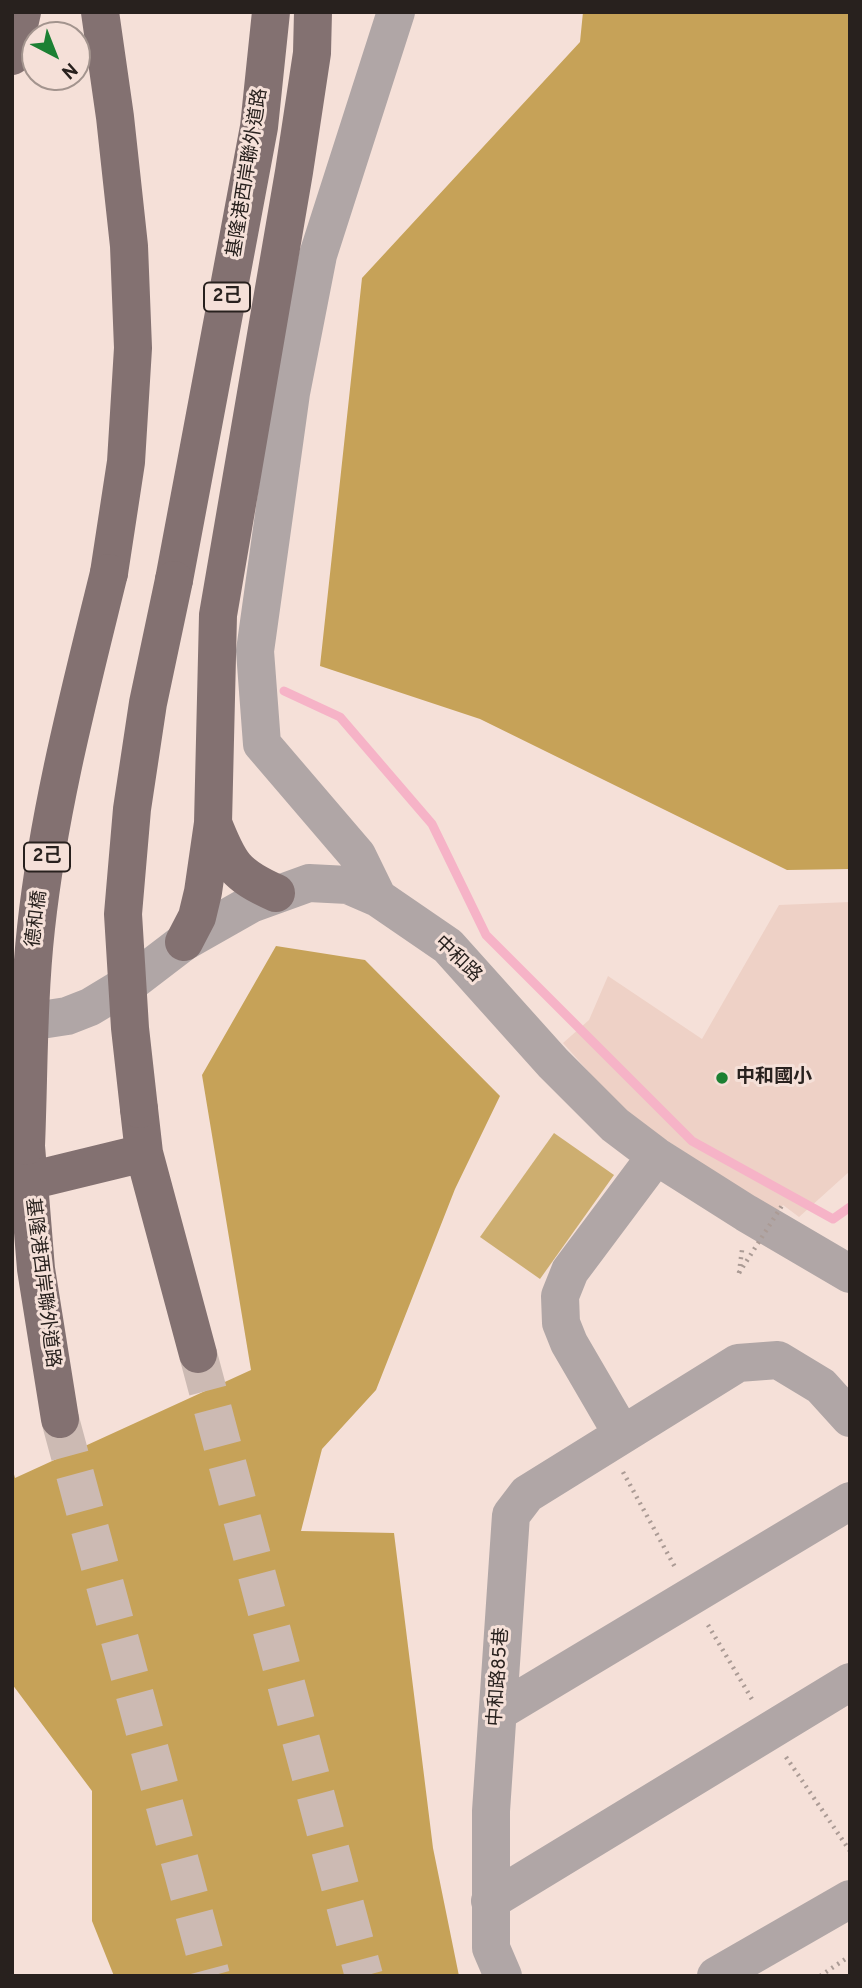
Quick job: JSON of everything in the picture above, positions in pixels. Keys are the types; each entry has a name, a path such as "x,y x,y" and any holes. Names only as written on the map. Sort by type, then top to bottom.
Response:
{"main road":[{"path":"12,56 22,12"},
{"name":"德和橋","path":"28,1164 31,987 36,927 59,779 109,573 126,462 133,348 129,246 100,12"},
{"name":"基隆港西岸聯外道路","path":"144,1153 130,1028 123,914 132,809 148,703 174,580 259,127 271,12"},
{"path":"184,942 197,917 213,823 218,615 294,172 312,53 313,12"},
{"path":"213,823 225,854 237,871 251,882 276,893"},
{"path":"28,1164 144,1153"},
{"name":"2己","path":"144,1153 198,1354"},
{"name":"基隆港西岸聯外道路","path":"28,1164 36,1269 60,1419"}],"street":[{"path":"378,898 357,855 262,744 255,652 291,393 318,255 396,12"},
{"name":"中和路","path":"12,1015 41,1020 67,1016 90,1007 133,981 184,942 251,904 309,883 348,885 378,898 448,946 554,1063 615,1125 656,1156 850,1274"},
{"path":"615,1439 561,1322 561,1296 570,1271 656,1156"},
{"name":"中和路85巷","path":"502,1976 491,1948 491,1811 512,1515 527,1494 738,1363 778,1360 821,1386 850,1418"},
{"path":"498,1712 850,1501"},
{"path":"490,1901 850,1682"},
{"path":"716,1976 850,1899"}],"path":[{"path":"739,1273 783,1204"},
{"path":"615,1439 691,1596 769,1732 850,1851"},
{"path":"820,1976 850,1956"}],"shaded area":[{"path":"583,12 850,12 850,869 787,870 480,719 320,666 362,278 580,42"},
{"name":"中和國小","path":"850,902 850,1171 799,1217 783,1205 777,1213 625,1113 563,1043 589,1020 608,976 702,1039 779,905"},
{"path":"276,946 365,960 500,1096 455,1189 376,1390 322,1449 301,1531 394,1533 433,1848 459,1976 114,1976 92,1921 92,1791 12,1684 12,1467 15,1478 251,1370 202,1075"},
{"path":"554,1133 614,1175 540,1279 480,1237"}],"waterway":[{"path":"284,691 340,717 432,824 486,935 692,1141 833,1219 850,1207"}],"tunnel":[{"path":"198,1354 364,1976"},
{"path":"60,1419 211,1976"}],"place":[{"name":"中和國小","path":"722,1078"}]}
